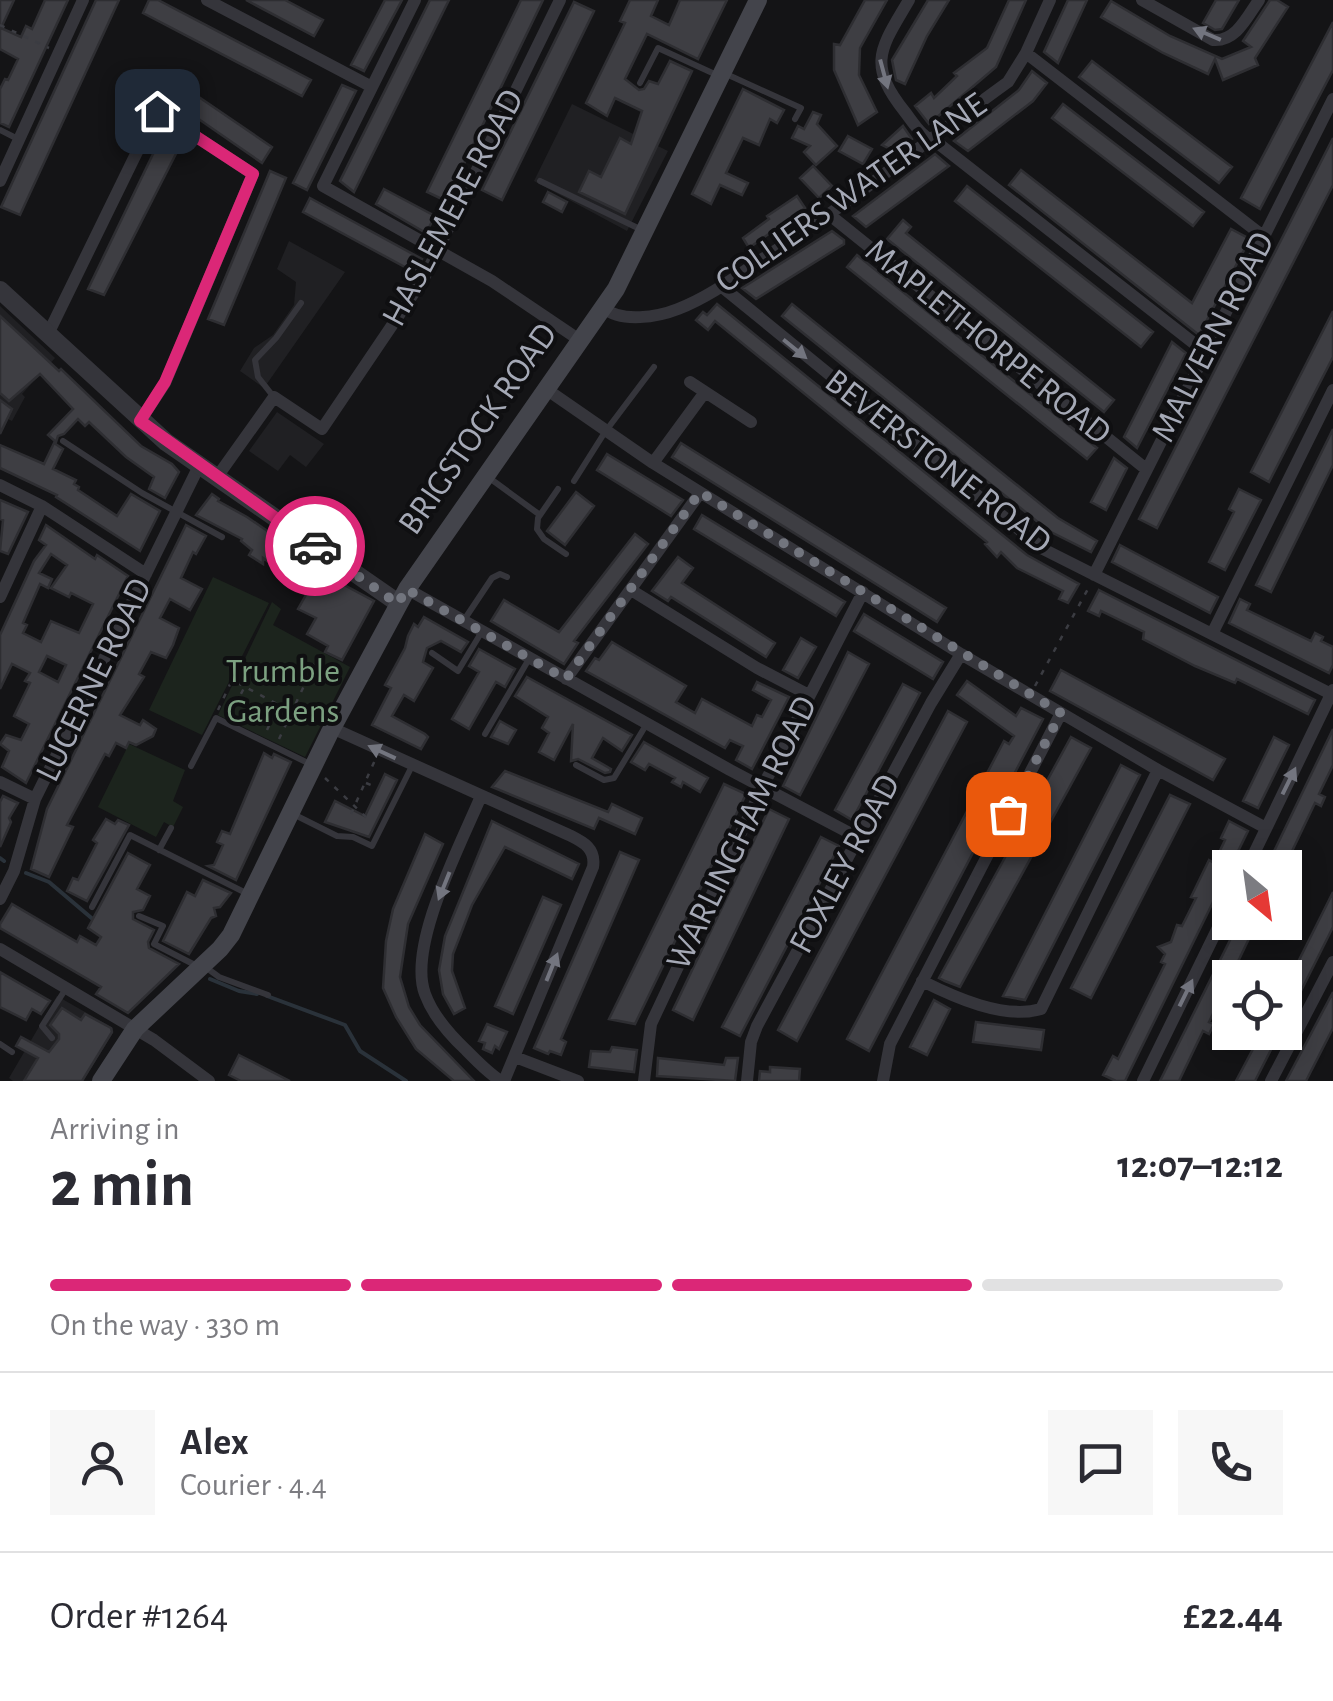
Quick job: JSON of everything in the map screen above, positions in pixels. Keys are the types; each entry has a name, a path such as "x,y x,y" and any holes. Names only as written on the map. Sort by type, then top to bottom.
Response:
{"main road":[{"name":"BRIGSTOCK ROAD","path":"101,1081 135,1029 231,935 331,730 402,596 604,308 758,0"}],"street":[{"path":"0,181 83,0"},
{"path":"207,0 372,87"},
{"path":"415,0 323,186 492,281 580,341"},
{"name":"HASLEMERE ROAD","path":"274,397 322,429 412,299 560,0"},
{"path":"910,0 881,50 880,70 894,98 930,141 939,144 1205,352"},
{"name":"COLLIERS WATER LANE","path":"604,308 623,316 676,310 831,216 1008,82 1050,0"},
{"path":"1142,0 1213,40 1224,40 1234,34 1259,0"},
{"path":"1026,52 1263,236"},
{"name":"MALVERN ROAD","path":"1094,575 1333,100"},
{"path":"48,334 157,111 253,174 165,382 140,421"},
{"name":"MAPLETHORPE ROAD","path":"831,216 1146,469"},
{"name":"BEVERSTONE ROAD","path":"721,286 1034,542 1332,692"},
{"path":"0,290 140,421 199,466 402,596 464,622 762,788 860,838"},
{"path":"690,382 751,422"},
{"path":"546,389 653,463 961,654 1158,770 1266,828"},
{"path":"1212,634 1333,390"},
{"path":"653,463 705,392"},
{"path":"217,477 274,397"},
{"name":"LUCERNE ROAD","path":"0,898 14,871 34,799 199,466"},
{"path":"0,485 42,506 146,574"},
{"path":"566,679 700,492"},
{"path":"0,598 42,506"},
{"path":"631,590 757,668 809,695"},
{"name":"WARLINGHAM ROAD","path":"644,1081 651,1024 762,788 863,592"},
{"name":"FOXLEY ROAD","path":"747,1081 753,1036 931,702 961,654"},
{"path":"1256,850 1332,692"},
{"path":"883,1081 890,1044 1061,713"},
{"path":"331,730 481,796 585,843 594,860 502,1081 437,1018 424,993 420,968 425,934 481,796"},
{"path":"922,981 968,1002 1016,1010 1041,1009 1158,770"},
{"path":"0,782 34,799"},
{"path":"1143,1081 1212,940"},
{"path":"0,949 135,1029 209,1081"},
{"path":"1271,1081 1333,962"},
{"path":"515,1057 578,1081"}],"lane":[{"path":"640,83 658,48 800,108 795,119"},
{"path":"0,130 19,140"},
{"path":"540,181 645,232"},
{"path":"274,397 258,377 255,360 300,303"},
{"path":"574,481 654,367"},
{"path":"63,441 222,537"},
{"path":"484,474 540,515"},
{"path":"558,489 540,515 538,533 566,554"},
{"path":"464,622 492,578 500,574 507,577"},
{"path":"432,653 458,670 482,632"},
{"path":"485,734 530,658"},
{"path":"190,766 216,718 312,768"},
{"path":"576,764 604,780 614,778 647,724"},
{"path":"290,813 337,836 352,837 372,846 412,766"},
{"path":"160,850 171,828"},
{"path":"92,907 130,835 251,895"},
{"path":"139,916 163,926 154,944 220,977 268,994"},
{"path":"52,1038 42,1026 66,989"},
{"path":"0,1044 12,1052"}],"path":[{"path":"0,25 59,52"},
{"path":"1030,696 1094,575"},
{"path":"278,740 318,656"},
{"path":"216,718 232,680 331,730"},
{"path":"226,723 244,687"},
{"path":"262,740 279,704"},
{"path":"351,814 379,751"},
{"path":"312,768 331,781 368,820"},
{"path":"365,783 378,788"}],"shaded area":[{"path":"572,104 668,151 627,231 534,181"},
{"path":"289,241 345,272 264,388 240,371 254,348 273,335 294,305 296,282 277,269"},
{"path":"0,306 55,358 22,394 25,397 12,421 0,415"},
{"path":"277,412 324,444 306,467 290,455 278,471 249,451"},
{"path":"57,996 113,1028 113,1033 83,1081 13,1081 9,1078"}],"green space":[{"path":"213,577 269,603 202,735 149,710"},
{"name":"Trumble Gardens","path":"272,602 281,609 273,625 350,667 305,757 218,715"},
{"name":"Trumble Gardens","path":"129,744 185,770 173,801 183,807 173,827 164,822 156,837 98,807"}],"building":[{"path":"0,0 14,0 1,28 21,37 26,26 32,29 45,0 68,0 9,127 0,123 0,89 18,59 0,49"},
{"path":"96,0 119,0 20,215 1,207"},
{"path":"149,0 158,0 311,80 302,96 143,13"},
{"path":"246,0 285,0 323,20 314,36"},
{"path":"385,0 402,0 364,71 351,65"},
{"path":"430,0 449,0 354,192 340,181"},
{"path":"521,0 543,0 446,201 427,192"},
{"path":"630,0 658,0 651,16 669,25 680,0 727,0 698,59 647,34 625,79 639,90 649,81 658,84 670,61 692,71 625,214 579,192 589,171 601,177 620,138 631,144 642,111 615,98 607,116 586,103 625,23 620,21"},
{"path":"865,0 887,0 860,48 859,75 877,112 858,125 834,70 834,44 840,45"},
{"path":"928,0 949,0 905,84 896,80 892,60"},
{"path":"1009,0 1026,0 996,67 929,124 915,106 931,93 934,98 957,76 954,73 987,48"},
{"path":"1068,0 1087,0 1058,63 1044,52"},
{"path":"1216,0 1239,0 1222,29 1215,30 1203,23"},
{"path":"1270,0 1288,7 1255,58 1258,65 1223,80 1215,59 1208,74 1101,17 1111,1 1170,36 1222,59 1251,47 1243,41"},
{"path":"574,2 594,11 502,200 482,190"},
{"path":"1333,22 1333,70 1260,209 1241,198"},
{"path":"1092,61 1232,167 1219,183 1079,77"},
{"path":"1032,71 1047,83 1033,101 968,151 954,141 1019,90"},
{"path":"168,76 272,147 262,163 158,91"},
{"path":"342,85 356,91 307,190 293,183"},
{"path":"743,89 784,110 777,123 770,119 759,145 743,138 726,173 748,183 742,195 720,185 711,204 692,194"},
{"path":"1063,104 1204,212 1193,226 1052,118"},
{"path":"813,112 821,115 817,124 837,146 816,165 804,152 810,146 792,138 798,126 804,129"},
{"path":"903,126 912,139 896,152 882,145"},
{"path":"165,129 183,140 104,295 88,289"},
{"path":"848,136 872,149 863,164 839,151"},
{"path":"1333,138 1333,185 1157,528 1139,519"},
{"path":"935,154 949,166 866,227 853,216"},
{"path":"813,166 832,186 819,198 800,178"},
{"path":"1021,170 1192,303 1231,229 1250,239 1199,335 1009,185"},
{"path":"270,171 286,178 224,325 208,319"},
{"path":"967,186 1153,332 1141,347 955,201"},
{"path":"384,189 435,216 426,233 376,204"},
{"path":"548,192 567,202 562,212 543,202"},
{"path":"797,196 805,208 749,248 743,238"},
{"path":"310,198 422,259 418,267 414,272 303,212"},
{"path":"903,220 911,227 906,233 1114,400 1104,412 887,239"},
{"path":"832,231 844,244 756,299 742,288"},
{"path":"857,255 1097,448 1087,459 847,267"},
{"path":"717,304 1027,555 1079,584 1068,603 1059,599 1063,591 1017,568 1001,552 997,557 987,542 715,321 708,330 696,320"},
{"path":"792,304 1058,518 1097,541 1091,552 1049,531 782,316"},
{"path":"1333,311 1333,357 1269,482 1251,472"},
{"path":"0,316 141,446 172,464 179,472 165,498 149,489 154,477 89,422 85,426 78,419 56,442 48,435 73,409 40,374 9,401 0,393"},
{"path":"1172,342 1186,353 1137,448 1124,437"},
{"path":"0,400 12,409 0,434"},
{"path":"1333,429 1333,465 1271,592 1256,585"},
{"path":"54,443 63,449 53,469 76,480 78,490 117,516 131,494 160,511 140,551 57,495 0,468 0,445 44,464"},
{"path":"681,443 946,608 937,622 672,457"},
{"path":"607,454 683,500 671,516 597,470"},
{"path":"1114,458 1127,468 1106,510 1091,502"},
{"path":"1239,489 1261,500 1225,570 1209,562 1234,512 1229,509"},
{"path":"576,492 594,506 565,545 547,531"},
{"path":"212,494 304,556 308,560 305,564 374,601 342,660 325,652 328,646 307,634 316,618 298,609 311,586 296,577 294,580 263,558 263,564 249,555 252,550 242,539 196,515"},
{"path":"0,500 28,512 8,554 0,551"},
{"path":"702,515 845,602 836,616 694,529"},
{"path":"46,525 128,576 26,783 2,767 9,751 0,744 6,735 21,740 29,724 14,716 30,683 25,681 30,673 12,664 0,689 0,635 34,561 46,545 39,540","holes":["51,554 67,565 51,588 93,604 79,633 51,621 41,642 23,633 27,625 23,623 40,584 48,588 52,579 39,573","47,656 66,665 58,682 39,672"]},
{"path":"186,525 206,536 181,578 202,589 190,610 170,599 160,618 179,628 173,645 166,658 151,652 139,674 144,677 120,715 140,725 143,720 156,729 153,736 136,745 129,742 126,748 116,743 109,756 105,754 67,825 73,827 49,877 31,869 47,809"},
{"path":"635,534 648,544 574,641 578,643 564,664 491,621 504,600 559,632"},
{"path":"1120,545 1218,597 1210,613 1112,562"},
{"path":"678,557 693,568 682,583 775,643 766,657 671,597 668,601 652,591"},
{"path":"1099,590 1315,700 1308,714 1237,679 1235,683 1195,666 1143,639 1144,632 1101,611 1099,616 1088,611"},
{"path":"1240,599 1250,604 1247,610 1311,641 1315,633 1323,637 1321,641 1333,647 1329,673 1229,623"},
{"path":"864,614 943,662 933,679 854,631"},
{"path":"424,617 468,642 461,652 441,641 427,648 423,662 433,668 414,701 404,695 392,716 428,737 421,749 372,725 391,688 385,685 408,636 414,624 418,627"},
{"path":"801,638 816,647 798,678 783,670"},
{"path":"612,642 686,686 676,702 695,713 702,699 752,726 771,700 753,690 757,682 789,697 752,769 736,760 743,746 730,740 725,748 586,671"},
{"path":"479,649 515,669 505,687 496,682 469,729 452,719 479,672 469,666"},
{"path":"848,652 869,664 800,795 783,786"},
{"path":"1061,670 1225,759 1213,780 1050,691"},
{"path":"527,677 632,735 622,751 603,738 592,758 610,772 578,759 571,761 573,724 554,760 539,752 549,733 542,728 548,717 515,696"},
{"path":"967,681 1016,716 1021,708 1043,719 869,1051 847,1039 1004,741 1009,744 1014,736 957,695"},
{"path":"903,684 920,693 852,820 835,810"},
{"path":"948,711 967,722 797,1041 778,1030"},
{"path":"500,721 516,730 508,744 491,737"},
{"path":"1333,729 1333,765 1319,794 1325,797 1321,806 1315,803 1293,850 1275,850"},
{"path":"1071,737 1091,748 960,987 939,978"},
{"path":"1274,737 1289,745 1258,808 1243,801"},
{"path":"644,742 708,778 700,792 683,782 681,787 672,782 675,778 649,764 645,770 631,762"},
{"path":"264,753 291,762 236,880 208,866 214,865 223,845 217,842 222,831 230,834"},
{"path":"1121,765 1140,775 1025,1000 1003,996"},
{"path":"505,771 608,812 612,804 642,818 635,834 599,818 594,829 492,787"},
{"path":"385,774 397,780 369,837 325,822 335,801 365,816"},
{"path":"724,784 746,794 635,1024 609,1019"},
{"path":"1170,795 1190,804 1091,998 1071,988"},
{"path":"3,796 18,803 0,847 0,802"},
{"path":"769,809 789,819 693,1020 673,1010"},
{"path":"106,819 129,825 87,901 67,891 73,878 78,880 97,843 93,840"},
{"path":"492,821 579,864 572,879 505,847 472,905 453,954 452,971 465,1008 454,1014 443,994 439,970 445,936"},
{"path":"1229,821 1248,831 1239,850 1220,850 1225,840 1221,838"},
{"path":"425,834 443,844 408,924 400,977 409,1007 420,1025 474,1081 454,1081 416,1049 383,988 393,909"},
{"path":"821,837 839,846 740,1036 722,1027"},
{"path":"620,852 639,860 561,1039 566,1042 561,1055 550,1051 548,1054 534,1048"},
{"path":"128,853 150,865 137,889 150,896 143,910 133,912 133,919 154,930 149,948 179,964 128,1013 96,994 101,987 0,928 0,924 12,904 77,942 80,936 96,945 101,937 88,928"},
{"path":"1209,860 1212,904 1125,1081 1116,1081 1103,1075 1113,1056 1118,1059 1165,964 1161,962 1165,954 1158,947 1171,942 1177,925 1182,926"},
{"path":"203,880 231,893 220,907 214,908 216,916 189,954 163,941 187,892 195,896"},
{"path":"1333,892 1333,927 1302,989 1299,960"},
{"path":"543,897 561,905 513,1014 495,1006"},
{"path":"1230,940 1248,940 1239,960 1220,960"},
{"path":"0,972 50,1001 41,1014 32,1009 26,1020 0,1007"},
{"path":"1212,976 1212,1028 1209,1034 1203,1031 1179,1081 1160,1081"},
{"path":"1333,992 1333,1028 1306,1081 1286,1081"},
{"path":"934,1000 950,1009 927,1055 910,1047"},
{"path":"62,1008 81,1020 85,1014 112,1032 82,1081 24,1081 38,1058 16,1046 21,1037 49,1052 59,1039 50,1025"},
{"path":"976,1022 1044,1030 1041,1050 973,1042"},
{"path":"487,1024 507,1032 499,1049 495,1046 492,1053 483,1049 485,1043 479,1041"},
{"path":"612,1047 637,1050 634,1072 589,1067 591,1051 610,1052"},
{"path":"1252,1050 1271,1050 1255,1081 1236,1081"},
{"path":"239,1055 290,1081 241,1081 229,1075"},
{"path":"658,1058 724,1065 726,1058 738,1058 735,1081 657,1076"},
{"path":"770,1067 800,1069 799,1081 759,1081 760,1071 770,1072"}],"waterway":[{"path":"0,858 4,861"},
{"path":"26,873 49,882 95,921"},
{"path":"210,979 257,994"},
{"path":"267,996 345,1025 360,1051 406,1081"}],"way so far":[{"path":"315,546 398,604 406,589 566,679 700,492 1061,713 1008,814"}],"route":[{"path":"157,111 253,174 165,382 140,421 315,546"}]}
